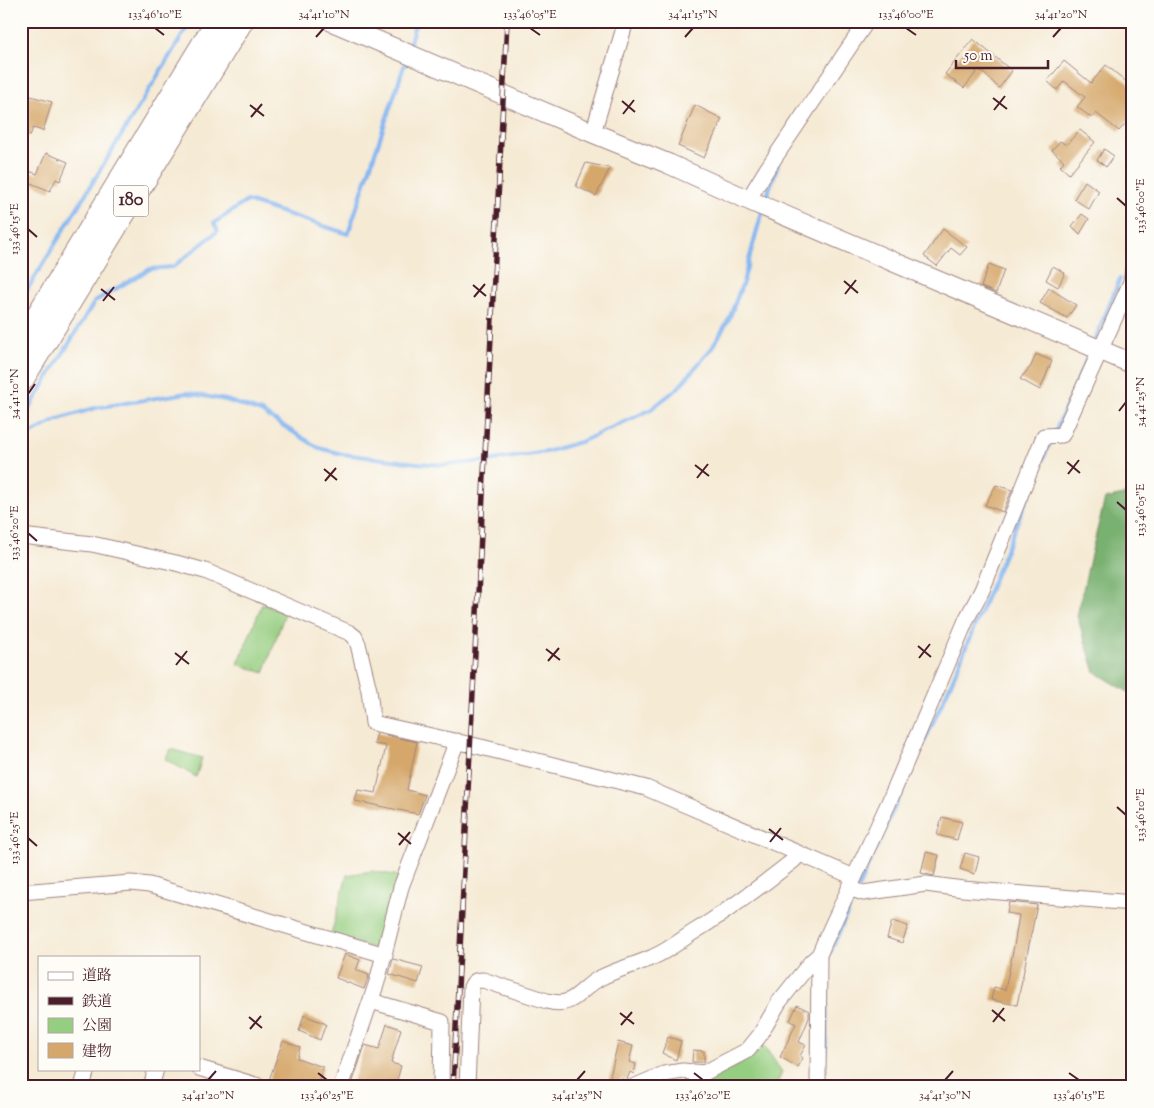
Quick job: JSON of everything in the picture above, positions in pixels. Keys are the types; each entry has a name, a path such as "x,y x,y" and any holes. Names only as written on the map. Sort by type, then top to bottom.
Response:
{"highway":[{"name":"180","path":"21,344 218,21"},
{"name":"180","path":"21,380 241,21"}],"street":[{"path":"331,21 1133,364"},
{"path":"593,133 626,21"},
{"path":"751,201 767,169 867,21"},
{"path":"693,1087 704,1073 748,1050 753,1045 779,1002 811,962 819,955 855,887 967,618 982,590 1044,436 1062,435 1096,347 1132,279"},
{"path":"21,536 92,544 205,571 350,633 355,637 369,690 373,723 456,741 646,788 800,854 855,887 926,884 963,889 1133,903"},
{"path":"341,1087 385,955 401,886 456,741"},
{"path":"467,1087 471,987 473,982 483,980 557,1004 565,1003 598,979 653,957 725,913 800,854"},
{"path":"21,892 130,883 149,885 385,955"},
{"path":"818,1087 819,955"},
{"path":"371,1001 442,1022 441,1087"},
{"path":"200,1068 262,1087"},
{"path":"82,1087 87,1070"},
{"path":"151,1087 156,1070"},
{"path":"633,1087 664,1074 683,1071 704,1073"}],"green space":[{"path":"1133,493 1133,695 1095,672 1077,616 1105,499"},
{"path":"262,604 285,613 264,673 238,664"},
{"path":"171,749 202,758 196,777 165,759"},
{"path":"372,871 400,876 383,937 377,935 374,948 331,935 347,875"},
{"path":"763,1044 782,1072 776,1087 702,1087 702,1085 710,1081 709,1078 739,1065"}],"building":[{"path":"973,39 1012,71 999,88 979,69 964,88 945,74"},
{"path":"1064,61 1091,83 1106,65 1133,87 1133,115 1119,131 1096,113 1092,118 1077,107 1085,97 1064,81 1057,90 1047,81"},
{"path":"27,95 52,102 43,131 33,128 30,136 21,133 21,114"},
{"path":"695,105 722,119 704,158 678,146"},
{"path":"1080,130 1095,142 1069,174 1060,166 1064,161 1052,150 1060,141 1066,145"},
{"path":"1104,149 1114,156 1106,167 1097,160"},
{"path":"46,153 68,162 60,181 56,179 50,191 21,179 24,169 37,174"},
{"path":"586,163 610,168 596,196 576,186"},
{"path":"1085,181 1099,191 1089,209 1074,199"},
{"path":"1082,214 1089,219 1080,234 1072,226"},
{"path":"943,229 967,247 960,255 951,248 937,266 924,256"},
{"path":"989,264 1004,270 996,293 981,287"},
{"path":"1053,266 1065,273 1058,287 1046,280"},
{"path":"1049,288 1076,305 1067,318 1040,303"},
{"path":"1036,354 1052,361 1040,390 1020,379 1031,366"},
{"path":"996,485 1012,490 1003,512 985,505"},
{"path":"377,733 417,742 407,790 425,795 418,814 355,801 358,790 376,793 386,746 374,744"},
{"path":"942,817 962,822 957,840 937,835"},
{"path":"926,852 939,855 934,876 921,873"},
{"path":"965,853 979,857 975,874 960,869"},
{"path":"1009,902 1037,905 1017,1005 991,1000 994,987 1005,990 1014,946 1019,915 1007,913"},
{"path":"892,921 908,926 902,943 887,938"},
{"path":"345,954 360,960 356,970 369,975 364,989 336,978"},
{"path":"393,959 423,967 418,983 389,974"},
{"path":"797,1005 809,1011 809,1018 799,1042 806,1045 800,1056 803,1058 798,1067 780,1057 796,1024 790,1021"},
{"path":"304,1015 326,1024 320,1040 299,1031"},
{"path":"387,1024 401,1029 391,1063 401,1066 395,1087 381,1083 379,1087 351,1087 365,1045 379,1049"},
{"path":"668,1037 681,1041 676,1060 662,1053"},
{"path":"283,1041 300,1047 297,1058 323,1067 317,1087 292,1087 269,1080"},
{"path":"618,1042 633,1046 629,1062 636,1064 634,1074 630,1072 627,1080 621,1079 620,1083 609,1081"},
{"path":"693,1050 704,1051 704,1062 692,1062"}],"waterway":[{"path":"21,300 191,21"},
{"path":"409,46 416,21"},
{"path":"21,422 95,301 150,269 173,267 218,231 214,223 247,201 348,234 406,60"},
{"path":"765,201 778,165"},
{"path":"21,441 22,438 59,419 95,408 187,393 226,400 261,412 319,448 342,454 416,463 443,465 487,461 546,452 583,441 650,410 678,388 712,348 729,319 743,282 762,212"},
{"path":"1094,342 1120,279"},
{"path":"1055,432 1090,351"},
{"path":"858,888 952,681 1051,440"},
{"path":"826,1054 827,960 855,895"}],"railway":[{"path":"453,1087 507,21"}]}
